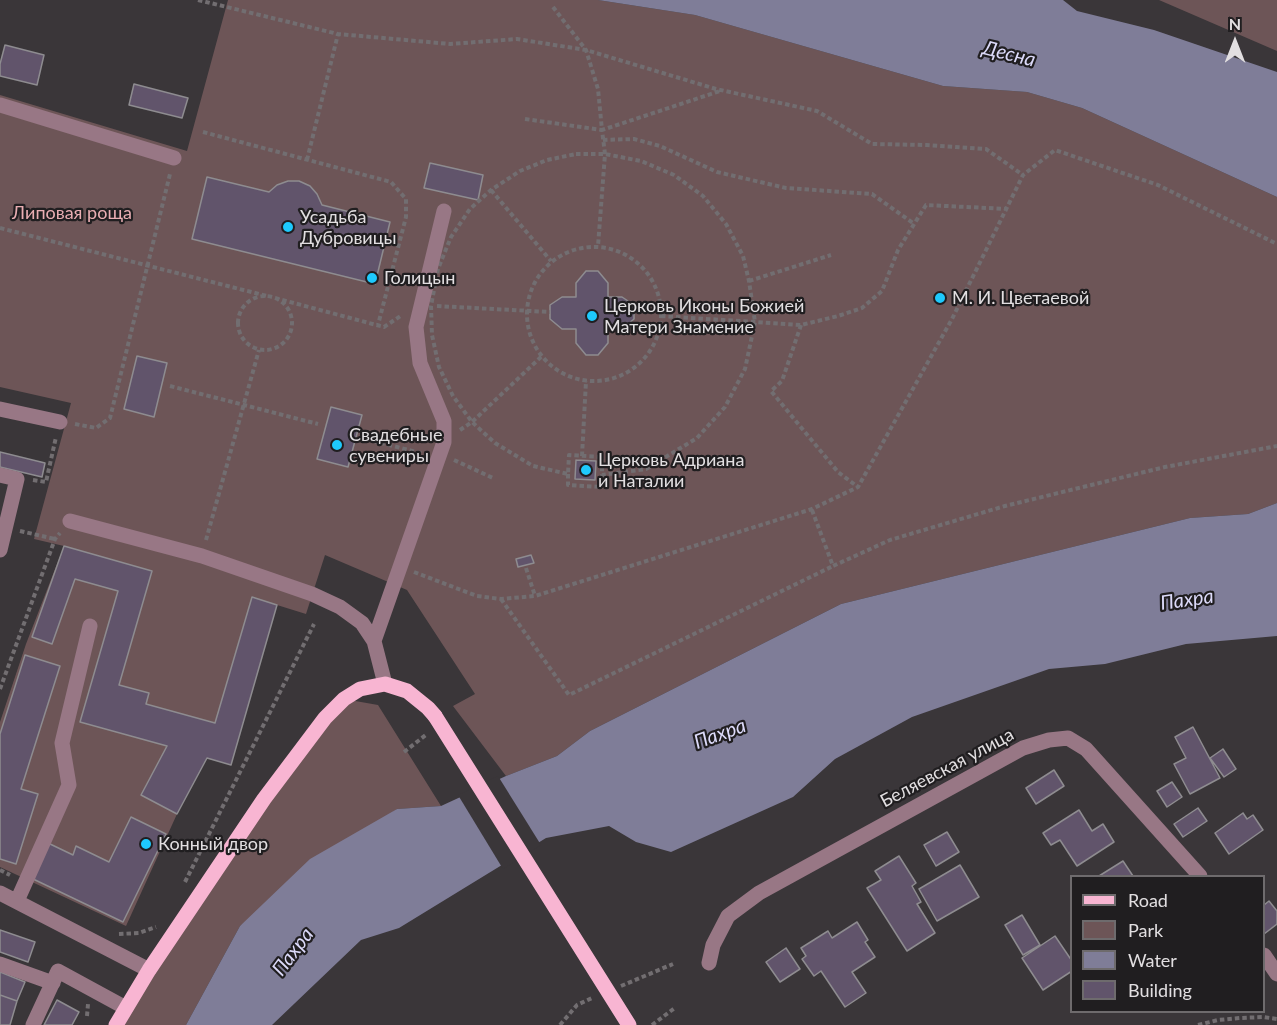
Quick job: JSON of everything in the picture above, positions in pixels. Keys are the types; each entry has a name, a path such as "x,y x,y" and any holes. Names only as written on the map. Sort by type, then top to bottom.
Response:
{"main road":[{"path":"116,1025 149,970 264,799 326,718 344,699 360,689 385,684 408,691 435,716 629,1025"}],"street":[{"path":"0,105 174,158"},
{"path":"374,641 444,442 444,421 420,363 416,327 444,211"},
{"path":"0,409 60,422"},
{"path":"0,474 17,479 0,550"},
{"path":"70,521 202,556 340,606 362,623 374,641 385,684"},
{"path":"17,901 69,785 62,743 90,626"},
{"name":"Беляевская улица","path":"709,963 712,945 728,916 759,893 1023,748 1049,740 1068,738 1086,749 1199,875"},
{"path":"0,893 149,970"},
{"path":"1265,958 1277,974"},
{"path":"0,963 53,982"},
{"path":"33,1025 58,971 126,1008"}],"path":[{"path":"198,0 338,34 450,44 517,39 586,50 633,66 722,90 817,111 872,144 927,144 986,148 1023,176"},
{"path":"553,7 586,50 598,89 605,154 598,246"},
{"path":"307,159 338,34"},
{"path":"525,118 602,130 722,90"},
{"path":"203,132 391,182 406,199 406,217 378,325"},
{"path":"603,140 634,139 660,146 717,172 786,188 872,195 913,223"},
{"path":"400,567 477,596 501,599 535,596 812,509 858,487 951,319 1023,176 1055,150 1158,185 1277,244"},
{"path":"568,474 533,466 495,443 472,422 453,396 440,367 432,335 431,306 438,269 451,237 470,209 491,190 520,171 547,160 576,154 605,154 641,160 674,175 703,196 726,224 743,256 755,322 745,369 725,407 697,438 646,469 602,475"},
{"path":"17,479 46,482 60,422 96,428 110,418 174,158"},
{"path":"491,190 551,261"},
{"path":"661,316 801,325 838,316 862,308 882,291 898,250 926,205 1007,209"},
{"path":"0,228 384,327"},
{"path":"598,246 630,257 644,268 659,299 661,316 655,340 642,360 630,370 616,377 586,381 568,376 554,368 542,356 533,342 526,310 530,292 538,275 551,261 573,250 598,246"},
{"path":"749,281 831,255"},
{"path":"267,296 250,301 239,315 240,333 251,346 259,350 277,348 290,335 292,318 289,309 275,298"},
{"path":"431,306 550,312"},
{"path":"801,325 782,381 771,391 838,472 858,487"},
{"path":"202,556 259,350"},
{"path":"444,442 472,422 542,356"},
{"path":"582,456 586,381"},
{"path":"170,386 318,424"},
{"path":"501,599 569,695 890,540 1005,506 1165,467 1277,446"},
{"path":"569,455 582,456 602,457 601,487 568,485 569,455"},
{"path":"812,509 833,566"},
{"path":"0,689 55,539 70,521"},
{"path":"5,528 55,539"},
{"path":"526,568 535,596"},
{"path":"182,889 314,624"},
{"path":"404,752 428,733"},
{"path":"99,944 105,931 127,934 152,929 159,925"},
{"path":"87,1016 89,988"},
{"path":"652,1025 676,1007"},
{"path":"1198,1025 1229,1019 1263,1017 1277,1019"}],"green space":[{"name":"Усадьба Дубровицы","path":"228,0 598,0 695,15 943,86 1027,92 1082,108 1277,197 1277,503 1248,514 1190,518 841,604 590,731 557,756 506,776 453,706 475,694 407,590 325,555 306,614 277,605 231,765 206,758 177,814 126,926 0,867 0,722 26,644 64,546 34,539 71,403 0,387 0,95 187,151"},
{"path":"1159,0 1277,0 1277,51"},
{"path":"344,699 378,705 441,806 397,809 240,926 186,1025 116,1025 149,970"}],"water":[{"name":"Десна","path":"598,0 1063,0 1077,11 1154,30 1277,72 1277,197 1082,108 1027,92 943,86 695,15"},
{"name":"Пахра","path":"1277,503 1277,636 1186,644 1105,664 1049,669 912,717 835,759 793,797 671,852 636,842 609,826 546,838 399,928 361,940 272,1025 186,1025 240,926 310,859 397,809 441,806 506,776 557,756 590,731 841,604 1190,518 1248,514"}],"pier":[{"path":"498,776 541,845 503,869 458,795"}],"building":[{"path":"5,45 44,55 37,85 0,76 0,64"},
{"path":"134,84 188,98 182,118 129,105"},
{"path":"430,163 483,175 478,200 424,188"},
{"path":"207,177 269,192 277,185 288,181 299,181 310,186 322,205 390,222 375,284 192,239"},
{"name":"Церковь Иконы Божией Матери Знамение","path":"586,271 598,271 608,283 608,297 622,297 634,305 634,319 622,329 608,329 608,343 598,355 586,355 576,343 576,329 562,329 550,319 550,305 562,297 576,297 576,283"},
{"path":"137,356 167,363 154,417 124,409"},
{"name":"Свадебные сувениры","path":"331,407 362,415 348,467 317,459"},
{"path":"0,452 45,463 42,477 0,467"},
{"name":"Церковь Адриана и Наталии","path":"576,460 596,461 595,480 575,479"},
{"path":"64,546 152,571 119,685 149,693 146,704 215,723 252,597 277,605 231,765 207,758 177,814 141,795 167,746 80,722 118,591 75,579 52,644 32,637"},
{"path":"531,555 534,563 518,567 516,559"},
{"path":"25,655 60,666 21,789 38,794 16,864 0,859 0,734"},
{"path":"1193,727 1220,778 1190,794 1174,764 1186,758 1175,737"},
{"path":"1223,749 1236,769 1224,777 1210,758"},
{"path":"1054,770 1064,786 1036,804 1026,788"},
{"path":"1172,782 1182,797 1167,807 1157,791"},
{"path":"1198,808 1207,821 1183,837 1174,824"},
{"path":"1079,810 1092,831 1103,824 1114,842 1077,866 1060,840 1051,845 1043,833"},
{"path":"1243,813 1247,819 1253,815 1263,830 1229,854 1215,833"},
{"path":"131,817 166,834 123,922 31,878 48,843 73,855 76,846 109,862"},
{"path":"947,832 959,852 936,866 924,845"},
{"path":"899,856 916,883 912,886 921,902 917,904 935,933 907,951 867,888 881,880 875,871"},
{"path":"1123,861 1132,875 1101,875"},
{"path":"960,865 979,897 937,921 919,889"},
{"path":"1269,901 1277,911 1277,924 1265,933 1265,904"},
{"path":"1022,915 1040,945 1023,955 1005,925"},
{"path":"857,922 868,940 865,942 875,957 852,972 866,993 845,1007 821,971 814,976 802,959 806,956 801,948 828,931 832,938"},
{"path":"0,930 35,942 28,962 0,952"},
{"path":"1055,936 1070,958 1070,972 1043,990 1022,958"},
{"path":"786,948 800,969 780,982 766,962"},
{"path":"0,972 25,982 17,1001 0,995"},
{"path":"0,995 17,1001 10,1025 0,1025"},
{"path":"57,1000 79,1012 72,1025 44,1025"}],"place":[{"name":"Усадьба Дубровицы","path":"288,227"},
{"name":"Голицын","path":"372,278"},
{"name":"М. И. Цветаевой","path":"940,298"},
{"name":"Церковь Иконы Божией Матери Знамение","path":"592,316"},
{"name":"Свадебные сувениры","path":"337,445"},
{"name":"Церковь Адриана и Наталии","path":"586,470"},
{"name":"Конный двор","path":"146,844"}],"park label":[{"name":"Липовая роща","path":"72,213"}]}
